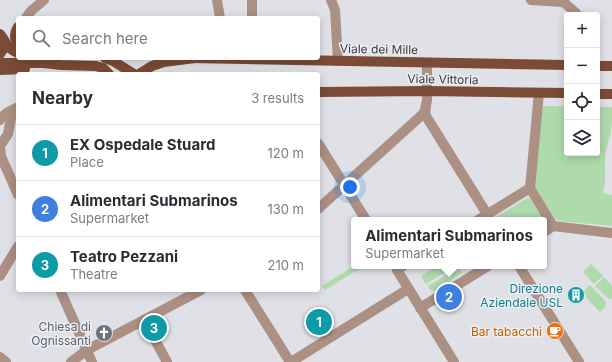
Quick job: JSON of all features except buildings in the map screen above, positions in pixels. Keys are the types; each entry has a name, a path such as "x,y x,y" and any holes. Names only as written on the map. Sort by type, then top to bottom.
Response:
{"main road":[{"path":"2,37 6,44 16,52"},
{"path":"0,54 4,48 2,37"},
{"path":"110,60 133,72"},
{"path":"137,72 164,62 180,60"},
{"name":"Viale dei Mille","path":"295,60 564,66"},
{"path":"0,63 40,63 98,66 107,72"},
{"path":"0,70 43,68 61,65"},
{"path":"600,66 612,66"},
{"name":"Viale Vittoria","path":"320,92 427,91 564,93"},
{"path":"600,94 612,94"}],"street":[{"path":"27,16 44,0"},
{"path":"218,0 220,16"},
{"path":"252,0 252,16"},
{"path":"331,0 336,10 338,61"},
{"path":"532,0 562,1 575,12"},
{"path":"2,37 16,28"},
{"path":"427,63 427,118 487,214"},
{"path":"539,93 530,188 553,226"},
{"path":"0,120 5,113 16,108"},
{"path":"320,207 423,114 426,108"},
{"path":"16,110 11,118 8,134 0,146 0,155 16,191"},
{"path":"320,146 364,217"},
{"path":"482,217 530,188"},
{"path":"547,230 553,226 612,233"},
{"path":"0,276 16,249"},
{"path":"399,269 408,289 454,362"},
{"path":"420,308 483,269"},
{"path":"521,269 579,362"},
{"path":"246,292 290,362 408,289"},
{"path":"61,292 92,362"},
{"path":"71,362 87,350 197,292"},
{"path":"144,320 167,362"},
{"path":"0,357 6,362"}],"green space":[{"path":"540,106 564,106 564,156 600,156 600,107 612,107 611,132 605,154 605,182 603,193 612,195 612,226 559,221 554,218 533,183"},
{"path":"529,197 542,217 496,217"},
{"path":"591,264 603,276 594,284 583,272"},
{"path":"351,268 359,269 325,290 322,286"},
{"path":"432,269 450,269 426,284 421,276"},
{"path":"456,269 460,269 462,273 434,291 430,290 428,286"},
{"path":"604,277 612,286 612,299 608,298 595,286"},
{"path":"590,285 606,302 605,307 600,312 582,293"}],"place":[{"name":"Direzione Aziendale USL","path":"576,295"},
{"name":"Alimentari Submarinos","path":"449,297"},
{"name":"EX Ospedale Stuard","path":"319,322"},
{"name":"Teatro Pezzani","path":"154,328"},
{"name":"Bar tabacchi","path":"555,331"},
{"name":"Chiesa di Ognissanti","path":"104,333"}]}
